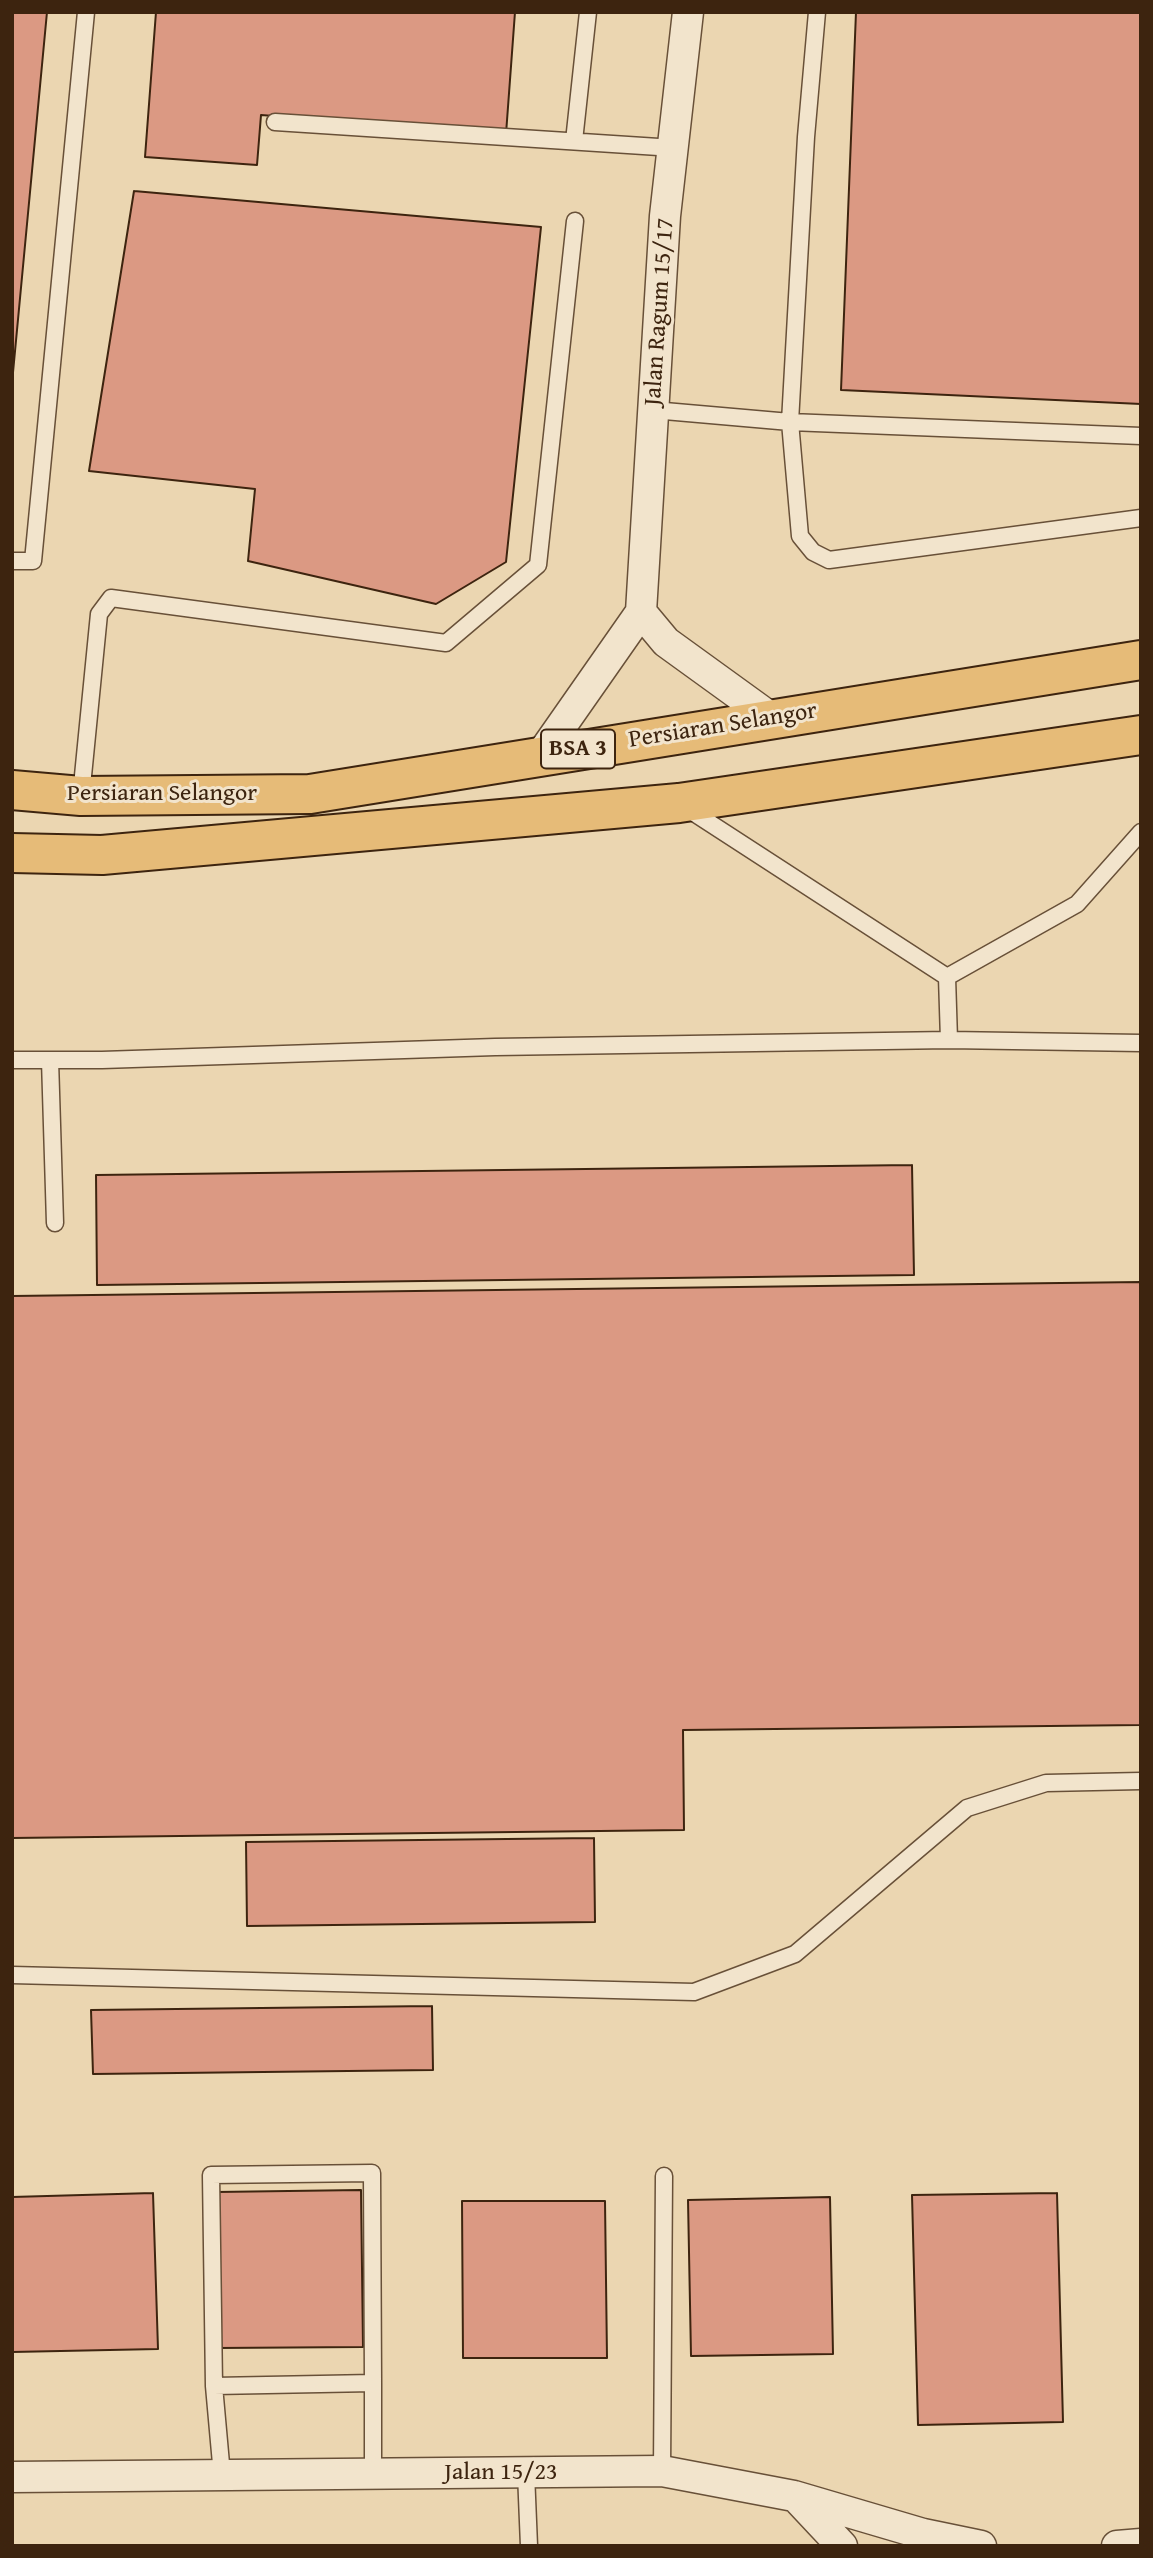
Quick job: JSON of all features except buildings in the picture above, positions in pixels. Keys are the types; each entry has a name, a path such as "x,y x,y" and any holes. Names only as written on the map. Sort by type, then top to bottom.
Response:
{"main road":[{"name":"Persiaran Selangor","path":"12,790 81,796 310,794 1141,660"},
{"name":"Persiaran Selangor","path":"12,853 102,855 679,803 1141,735"}],"street":[{"name":"Jalan Ragum 15/17","path":"641,612 665,216 688,12"},
{"path":"541,755 641,612 666,642 771,718"},
{"name":"Jalan 15/23","path":"12,2477 663,2471 794,2496 923,2534 981,2546"},
{"path":"794,2496 842,2546"},
{"path":"1118,2546 1141,2544"}],"lane":[{"path":"12,561 33,561 86,12"},
{"path":"574,141 588,12"},
{"path":"817,12 806,137 790,422 800,536 813,552 828,559 1141,518"},
{"path":"275,122 674,148"},
{"path":"81,796 99,614 111,598 446,643 538,565 575,220"},
{"path":"653,410 790,422 1141,436"},
{"path":"679,803 947,977"},
{"path":"947,977 1077,904 1141,832"},
{"path":"947,977 949,1040"},
{"path":"12,1060 495,1047 949,1040 1141,1043"},
{"path":"50,1060 55,1223"},
{"path":"12,1975 694,1992 795,1954 967,1808 1046,1783 1141,1782"},
{"path":"222,2475 214,2386 211,2175 372,2173 373,2474"},
{"path":"663,2471 664,2176"},
{"path":"214,2386 373,2383"},
{"path":"526,2473 529,2546"}]}
